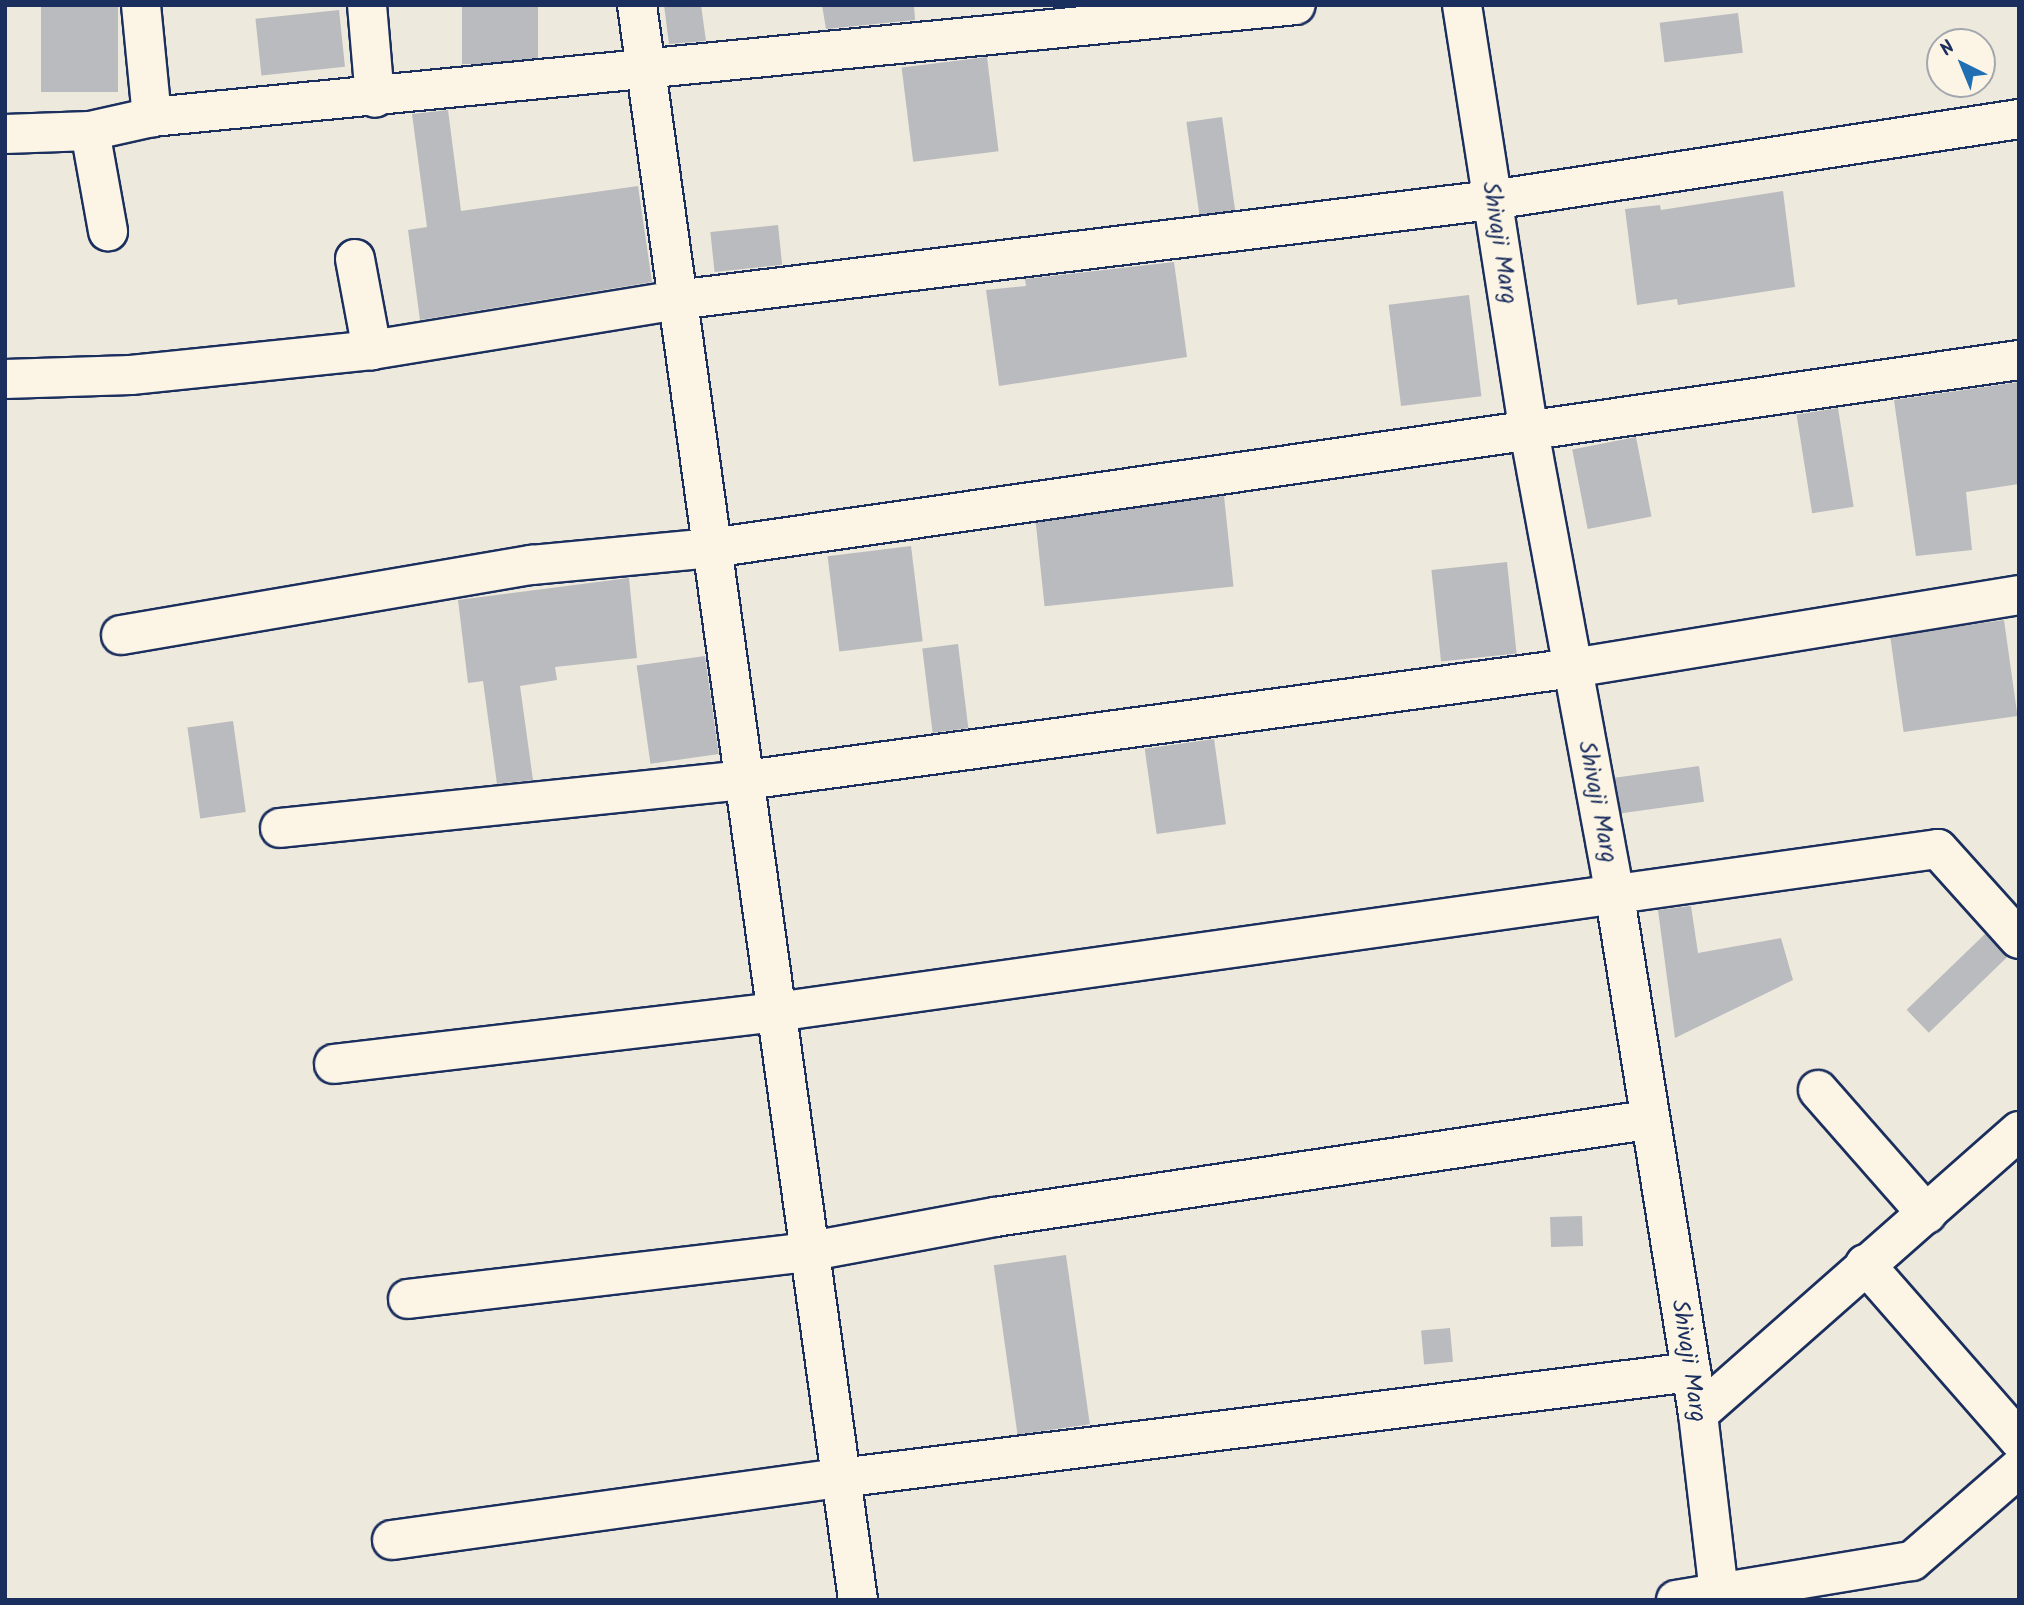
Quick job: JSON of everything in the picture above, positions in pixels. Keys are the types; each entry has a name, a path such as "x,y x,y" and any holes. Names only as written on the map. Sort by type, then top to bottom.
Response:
{"street":[{"path":"141,5 152,117"},
{"path":"368,5 375,98"},
{"path":"637,5 676,300 746,780 806,1252 858,1600"},
{"path":"5,134 90,131 152,117 375,98 1296,5"},
{"name":"Shivaji Marg","path":"1462,5 1530,431 1614,891 1647,1120 1698,1414 1719,1597"},
{"path":"5,379 131,375 372,350 676,300 1492,200 2019,119"},
{"path":"90,131 108,231"},
{"path":"355,259 372,350"},
{"path":"121,635 533,565 711,548 2019,360"},
{"path":"279,828 746,780 1573,667 2019,595"},
{"path":"334,1064 776,1012 1614,891 1938,849 2019,939"},
{"path":"1818,1090 1927,1214"},
{"path":"408,1299 806,1252 995,1217 1647,1120"},
{"path":"1698,1414 2019,1130"},
{"path":"1865,1264 2019,1440"},
{"path":"392,1540 840,1478 1691,1372"},
{"path":"1676,1600 1719,1597 1912,1561 2019,1468"}],"building":[{"path":"41,5 118,5 118,92 41,92"},
{"path":"462,5 538,5 538,64 462,64"},
{"path":"664,5 701,5 706,41 669,44"},
{"path":"822,5 914,5 915,20 826,29"},
{"path":"339,10 345,67 261,75 255,19"},
{"path":"1738,13 1743,53 1664,62 1660,23"},
{"path":"987,57 999,151 913,162 902,67"},
{"path":"448,110 461,211 638,186 652,282 420,320 408,230 427,227 412,114"},
{"path":"1222,117 1235,210 1199,215 1186,122"},
{"path":"1783,191 1795,287 1678,305 1677,299 1637,305 1625,209 1660,205 1661,210"},
{"path":"778,225 782,265 715,272 710,232"},
{"path":"1174,262 1187,357 999,386 986,290 1026,286 1025,279"},
{"path":"1469,295 1481,396 1401,406 1389,305"},
{"path":"2019,382 2019,484 1966,492 1972,550 1916,556 1894,400"},
{"path":"1838,408 1854,507 1812,513 1797,415"},
{"path":"1636,437 1651,517 1588,529 1572,449"},
{"path":"1224,496 1234,587 1045,606 1035,516"},
{"path":"911,546 923,641 839,652 828,556"},
{"path":"1507,562 1517,653 1441,661 1431,570"},
{"path":"629,578 637,658 555,667 557,680 520,686 533,780 497,784 483,681 468,683 458,600"},
{"path":"2004,620 2017,716 1904,732 1890,636"},
{"path":"958,644 968,728 933,733 922,648"},
{"path":"705,656 719,754 650,764 637,666"},
{"path":"233,721 246,812 200,819 187,727"},
{"path":"1214,739 1226,824 1157,834 1145,749"},
{"path":"1699,766 1704,802 1620,813 1615,778"},
{"path":"1691,906 1698,953 1781,938 1793,980 1675,1038 1658,910"},
{"path":"1985,934 2007,957 1929,1033 1907,1010"},
{"path":"1582,1216 1583,1246 1551,1247 1550,1217"},
{"path":"1066,1255 1090,1424 1018,1434 994,1265"},
{"path":"1450,1328 1453,1362 1424,1364 1421,1331"}]}
